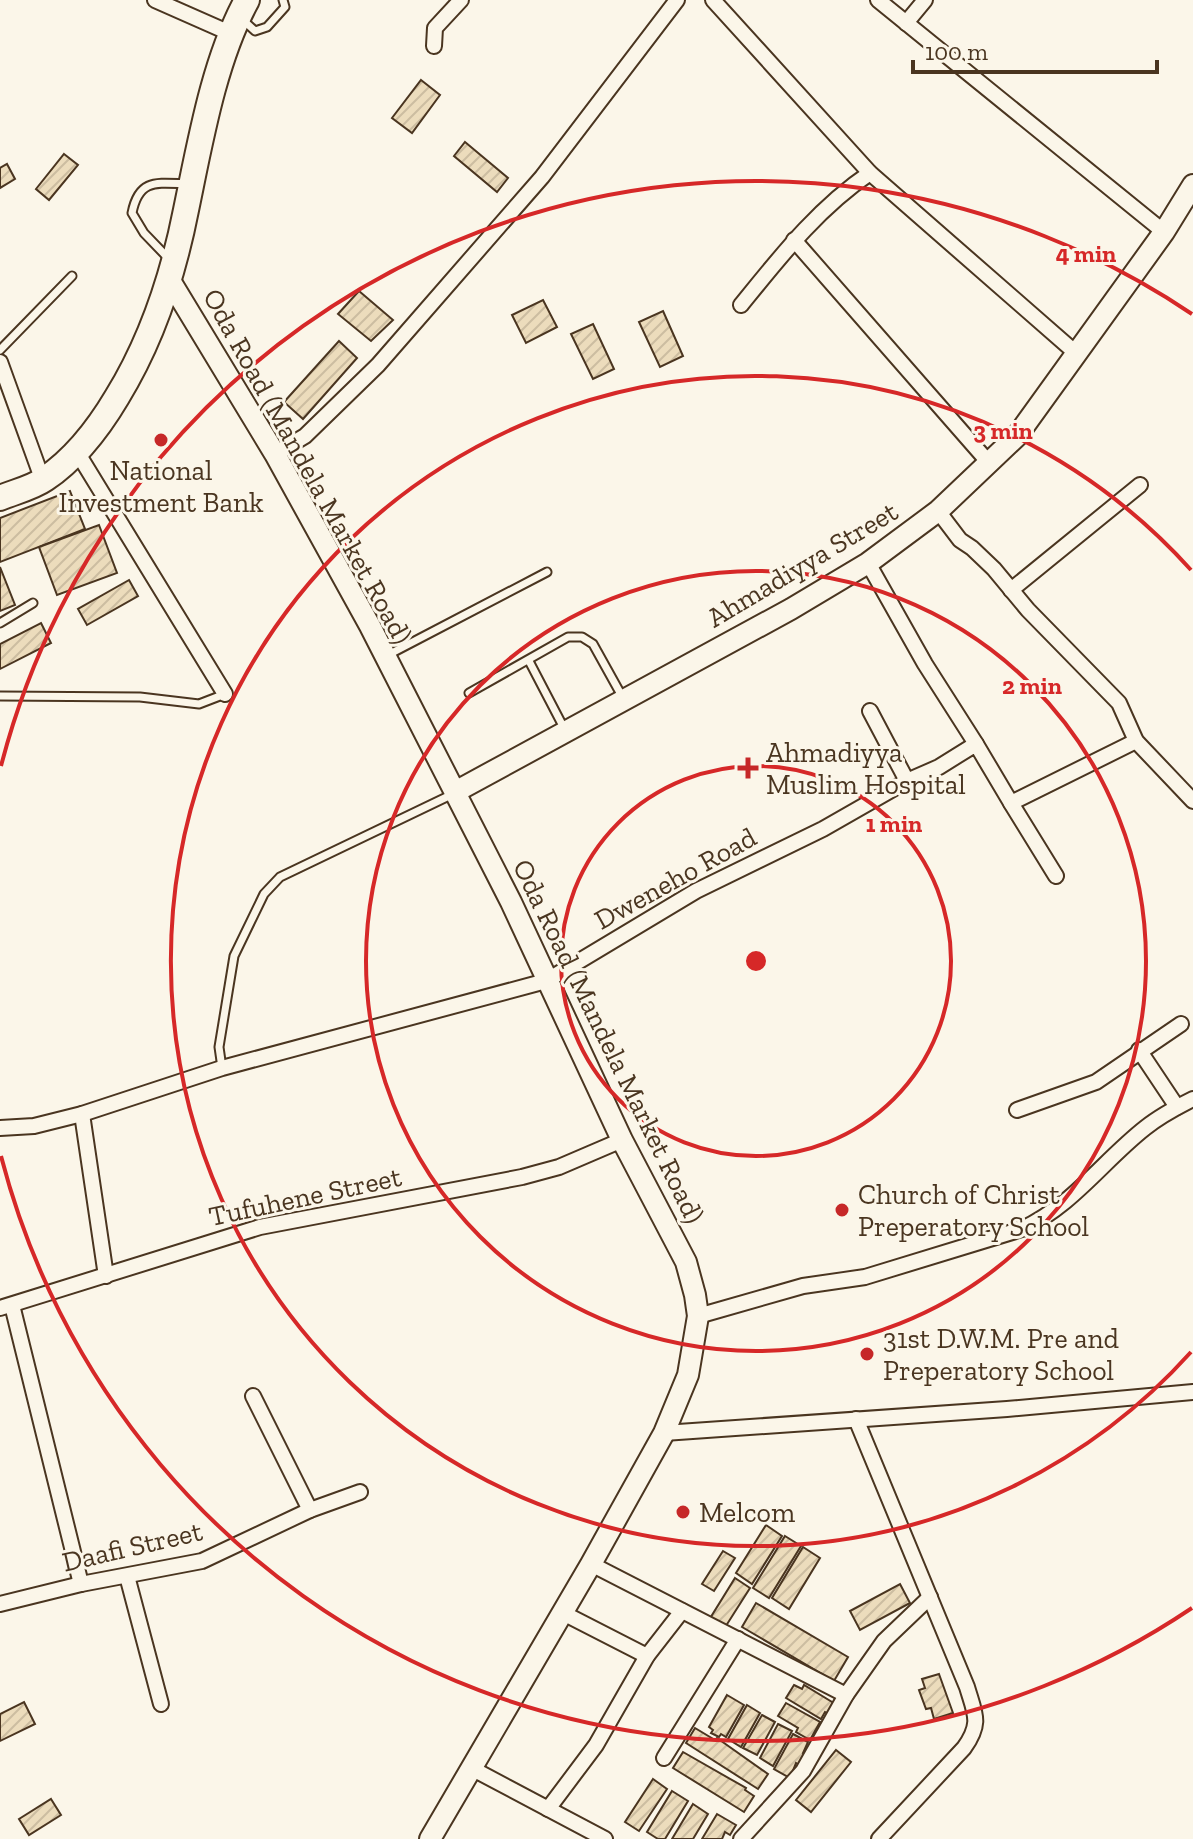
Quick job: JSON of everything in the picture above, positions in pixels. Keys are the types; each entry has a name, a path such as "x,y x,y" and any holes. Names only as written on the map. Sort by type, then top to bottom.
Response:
{"main road":[{"path":"0,498 43,481 77,452 102,421 149,338 171,271 213,93 240,17"}],"street":[{"path":"155,0 240,17"},
{"path":"434,46 435,28 461,0"},
{"path":"275,454 305,436 378,365 542,177 677,0"},
{"path":"713,0 870,173 1077,354"},
{"path":"878,0 1164,232"},
{"path":"906,23 925,0"},
{"path":"741,305 794,240 848,188 870,173"},
{"name":"Ahmadiyya Street","path":"455,792 791,609 868,563 938,511 1017,436 1164,232 1193,185"},
{"path":"794,240 990,464"},
{"name":"Oda Road (Mandela Market Road)","path":"171,271 370,626 511,902 622,1140 686,1262 698,1316 688,1375 664,1433 430,1839"},
{"path":"0,362 43,481"},
{"path":"77,452 225,694"},
{"path":"1011,590 1140,485"},
{"path":"938,511 950,531 994,569 1119,703 1136,741 1193,801"},
{"path":"868,563 925,664 1056,876"},
{"path":"870,711 907,781"},
{"path":"1011,803 1136,741"},
{"name":"Dweneho Road","path":"0,1128 34,1126 82,1114 222,1068 546,981 696,891 823,829 976,744"},
{"path":"1017,1110 1096,1082 1181,1024"},
{"path":"1139,1050 1177,1107"},
{"path":"698,1316 803,1286 865,1277 1043,1220 1070,1199 1145,1128 1193,1099"},
{"path":"82,1114 106,1276"},
{"name":"Tufuhene Street","path":"6,1306 260,1227 441,1194 546,1170 622,1140"},
{"path":"6,1306 81,1584"},
{"path":"664,1433 1007,1409 1193,1392"},
{"path":"253,1396 310,1510"},
{"path":"856,1419 967,1687 976,1716 975,1733 879,1839"},
{"name":"Daafi Street","path":"0,1604 81,1584 202,1561 310,1510 360,1492"},
{"path":"591,1564 846,1695"},
{"path":"127,1576 161,1704"},
{"path":"741,1839 803,1771 846,1695 884,1641 930,1597"},
{"path":"548,1809 596,1745 647,1656 682,1611"},
{"path":"563,1613 647,1656"},
{"path":"664,1758 738,1639"},
{"path":"471,1768 605,1839"}],"lane":[{"path":"240,17 255,31 267,27 285,7 283,0"},
{"path":"171,271 132,213 136,195 148,185 190,184"},
{"path":"0,350 72,276"},
{"path":"384,657 547,572"},
{"path":"0,623 33,603"},
{"path":"469,693 568,637 582,637 593,644 624,700"},
{"path":"529,661 566,732"},
{"path":"0,696 140,697 199,704 225,694"},
{"path":"222,1068 219,1047 234,956 270,887 280,877 455,792"}],"building":[{"path":"421,80 440,95 412,133 392,118"},
{"path":"465,142 508,178 497,192 454,156"},
{"path":"64,154 78,165 49,200 36,189"},
{"path":"7,164 15,179 0,188 0,168"},
{"path":"359,291 393,320 371,341 338,314"},
{"path":"543,300 557,327 526,343 512,315"},
{"path":"663,311 683,356 660,367 639,322"},
{"path":"593,324 614,369 593,379 571,334"},
{"path":"339,341 357,358 303,419 284,402"},
{"path":"70,491 85,529 0,562 0,518"},
{"path":"99,525 117,573 57,595 39,547"},
{"path":"0,567 15,605 0,611"},
{"path":"129,580 138,596 87,625 78,609"},
{"path":"41,623 51,643 0,669 0,644"},
{"path":"766,1525 782,1536 752,1584 736,1573"},
{"path":"785,1536 801,1546 769,1598 753,1588"},
{"path":"803,1547 820,1558 789,1609 772,1598"},
{"path":"723,1551 735,1558 714,1591 702,1584"},
{"path":"735,1578 750,1588 724,1629 709,1620"},
{"path":"900,1584 910,1603 860,1630 850,1611"},
{"path":"756,1603 848,1657 834,1681 742,1627"},
{"path":"939,1674 953,1713 934,1719 931,1708 926,1709 919,1690 925,1688 922,1679"},
{"path":"794,1685 802,1689 804,1685 837,1705 831,1715 825,1712 821,1719 786,1698"},
{"path":"727,1695 744,1705 726,1737 721,1734 719,1737 711,1733 713,1730 709,1727"},
{"path":"24,1702 35,1724 0,1741 0,1714"},
{"path":"786,1703 820,1722 810,1740 778,1716"},
{"path":"747,1705 760,1713 741,1747 728,1739"},
{"path":"762,1715 775,1722 757,1755 743,1748"},
{"path":"778,1724 792,1731 773,1766 760,1758"},
{"path":"695,1728 715,1740 717,1738 768,1774 758,1789 686,1743"},
{"path":"793,1734 808,1742 803,1753 808,1756 802,1767 796,1763 790,1778 774,1769"},
{"path":"836,1750 851,1762 811,1812 796,1800"},
{"path":"683,1752 746,1788 754,1796 744,1812 673,1768"},
{"path":"653,1779 667,1789 639,1831 625,1822"},
{"path":"672,1791 688,1801 665,1839 658,1839 647,1832"},
{"path":"51,1799 61,1815 29,1835 19,1819"},
{"path":"693,1804 708,1814 693,1839 672,1839"},
{"path":"717,1814 736,1825 730,1835 725,1832 722,1839 702,1839"}],"place":[{"name":"National Investment Bank","path":"161,440"},
{"name":"Ahmadiyya Muslim Hospital","path":"748,768"},
{"name":"Church of Christ Preperatory School","path":"842,1210"},
{"name":"31st D.W.M. Pre and Preperatory School","path":"867,1354"},
{"name":"Melcom","path":"683,1512"}]}
